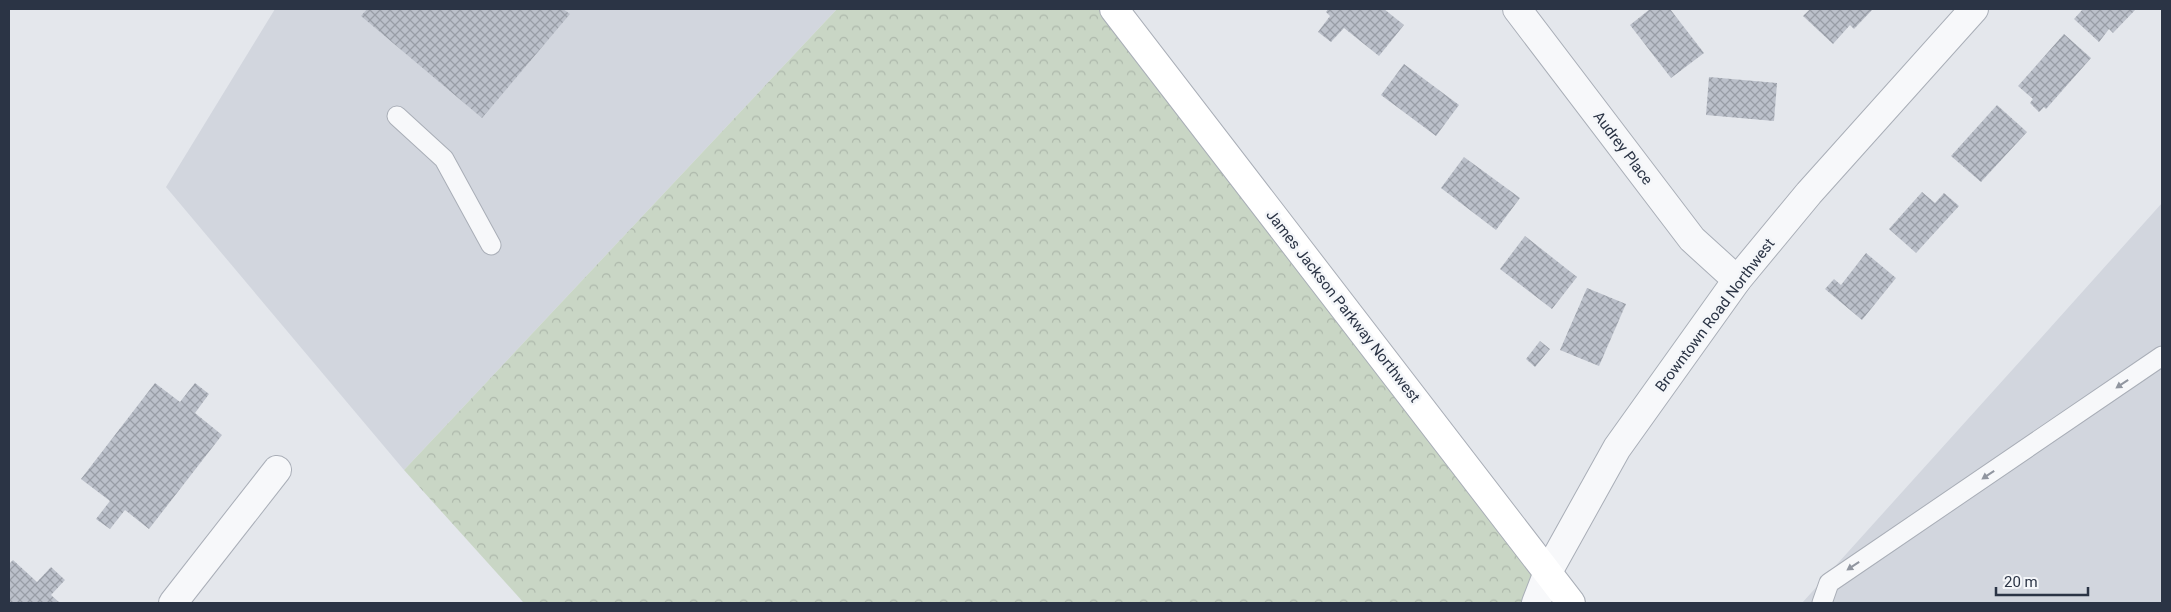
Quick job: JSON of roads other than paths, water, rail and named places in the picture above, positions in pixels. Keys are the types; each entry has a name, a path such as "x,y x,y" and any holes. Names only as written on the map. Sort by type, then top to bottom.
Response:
{"main road":[{"name":"James Jackson Parkway Northwest","path":"1114,9 1571,603"}],"street":[{"name":"Audrey Place","path":"1517,9 1692,239 1737,280"},
{"name":"Browntown Road Northwest","path":"1536,603 1548,572 1617,448 1737,280 1809,193 1974,9"},
{"path":"173,603 277,470"}],"lane":[{"path":"398,116 444,159 491,246"},
{"path":"1822,603 1829,582 2162,356"}]}
